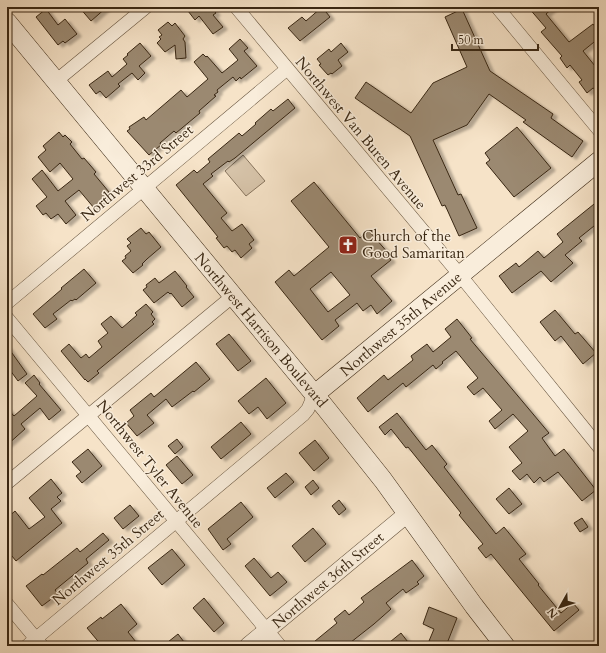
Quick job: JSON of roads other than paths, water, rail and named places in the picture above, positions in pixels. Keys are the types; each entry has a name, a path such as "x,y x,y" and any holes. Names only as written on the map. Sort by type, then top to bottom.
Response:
{"main road":[{"name":"Northwest Harrison Boulevard","path":"7,22 383,480 474,606 505,646"},
{"name":"Northwest 35th Avenue","path":"314,395 599,161"}],"street":[{"path":"56,82 146,7"},
{"name":"Northwest Van Buren Avenue","path":"236,7 460,275 599,447"},
{"path":"496,7 599,130"},
{"name":"Northwest 33rd Street","path":"7,303 287,69"},
{"path":"7,483 233,296"},
{"name":"Northwest Tyler Avenue","path":"7,318 280,646"},
{"name":"Northwest 35th Street","path":"35,644 303,415 308,409 314,395"},
{"name":"Northwest 36th Street","path":"248,646 407,514"},
{"path":"7,604 35,644"}],"place":[{"name":"Church of the Good Samaritan","path":"348,245"}]}
